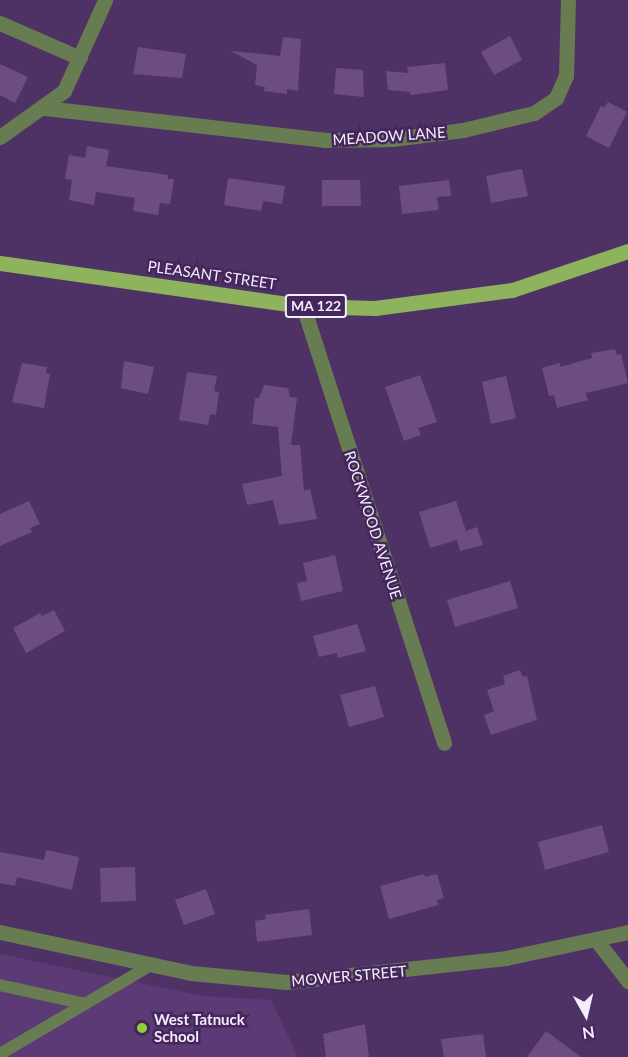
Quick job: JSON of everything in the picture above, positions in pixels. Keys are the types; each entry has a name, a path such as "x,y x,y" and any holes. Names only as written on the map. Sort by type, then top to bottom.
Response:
{"main road":[{"name":"PLEASANT STREET","path":"0,263 303,306 375,308 463,299 543,281 628,251"}],"street":[{"path":"0,137 45,108 64,91 105,0"},
{"name":"MEADOW LANE","path":"45,108 333,141 402,138 463,130 534,113 556,98 566,76 568,0"},
{"path":"0,23 80,58"},
{"name":"ROCKWOOD AVENUE","path":"303,306 444,744"},
{"name":"MOWER STREET","path":"0,932 227,978 314,981 506,958 597,941 628,932"},
{"path":"597,941 628,981"}],"lane":[{"path":"0,1054 153,964"},
{"path":"0,985 86,1004"}],"shaded area":[{"name":"West Tatnuck School","path":"0,954 203,996 271,1000 298,1057 0,1057"}],"building":[{"path":"510,36 522,60 494,75 481,52"},
{"path":"283,37 301,39 298,91 287,89 287,94 264,91 265,87 255,85 257,65 231,51 280,56"},
{"path":"138,47 186,54 182,78 133,74"},
{"path":"445,63 448,90 411,95 410,92 388,90 386,71 408,73 407,67"},
{"path":"0,64 28,77 15,103 0,95"},
{"path":"336,68 363,70 364,97 334,94"},
{"path":"608,102 627,112 609,148 586,136 601,106 604,108"},
{"path":"87,146 109,150 106,166 168,175 168,179 174,179 170,204 160,203 158,215 133,211 135,198 96,192 94,205 69,200 72,180 65,179 69,155 85,158"},
{"path":"522,169 528,196 491,203 486,176"},
{"path":"228,178 285,186 282,204 263,201 261,211 224,205"},
{"path":"322,180 360,180 361,206 322,206"},
{"path":"449,180 451,196 437,197 439,210 402,214 399,186"},
{"path":"615,349 617,355 621,354 628,383 586,393 588,400 557,408 554,395 549,396 542,368 560,363 560,367 592,358 591,353"},
{"path":"124,361 154,367 148,394 121,388"},
{"path":"22,363 47,367 46,373 50,374 44,408 12,402"},
{"path":"187,372 217,376 214,391 219,392 216,415 210,414 208,425 179,420"},
{"path":"420,375 437,422 418,428 421,435 404,441 385,387"},
{"path":"506,376 516,418 491,424 482,382"},
{"path":"264,385 288,388 290,397 297,398 291,445 300,445 304,491 310,489 317,519 279,525 273,500 247,505 242,484 282,476 278,427 252,424 255,398 259,398"},
{"path":"29,501 40,524 30,528 32,532 0,546 0,514"},
{"path":"456,501 466,531 477,527 483,545 460,551 457,540 430,548 419,512"},
{"path":"335,555 343,591 301,601 297,583 307,581 303,563"},
{"path":"510,581 518,608 455,627 447,600"},
{"path":"54,610 65,631 26,653 13,628 40,613 42,616"},
{"path":"357,624 366,651 338,658 337,653 319,657 313,636"},
{"path":"520,670 523,677 527,676 537,720 491,735 484,715 494,711 487,690 505,684 503,676"},
{"path":"375,686 384,717 349,727 340,695"},
{"path":"602,825 609,852 545,870 538,842"},
{"path":"46,850 79,857 72,890 17,877 15,886 0,883 0,852 44,860"},
{"path":"135,867 136,901 101,902 100,868"},
{"path":"424,874 425,877 437,874 444,898 437,900 438,905 389,919 380,886"},
{"path":"206,889 215,914 184,925 175,900"},
{"path":"309,909 312,935 257,942 255,921 266,919 265,915"},
{"path":"365,1024 369,1057 326,1057 323,1034"},
{"path":"546,1031 581,1057 527,1057"},
{"path":"483,1034 486,1057 444,1057 441,1039"}],"place":[{"name":"West Tatnuck School","path":"142,1028"}]}
